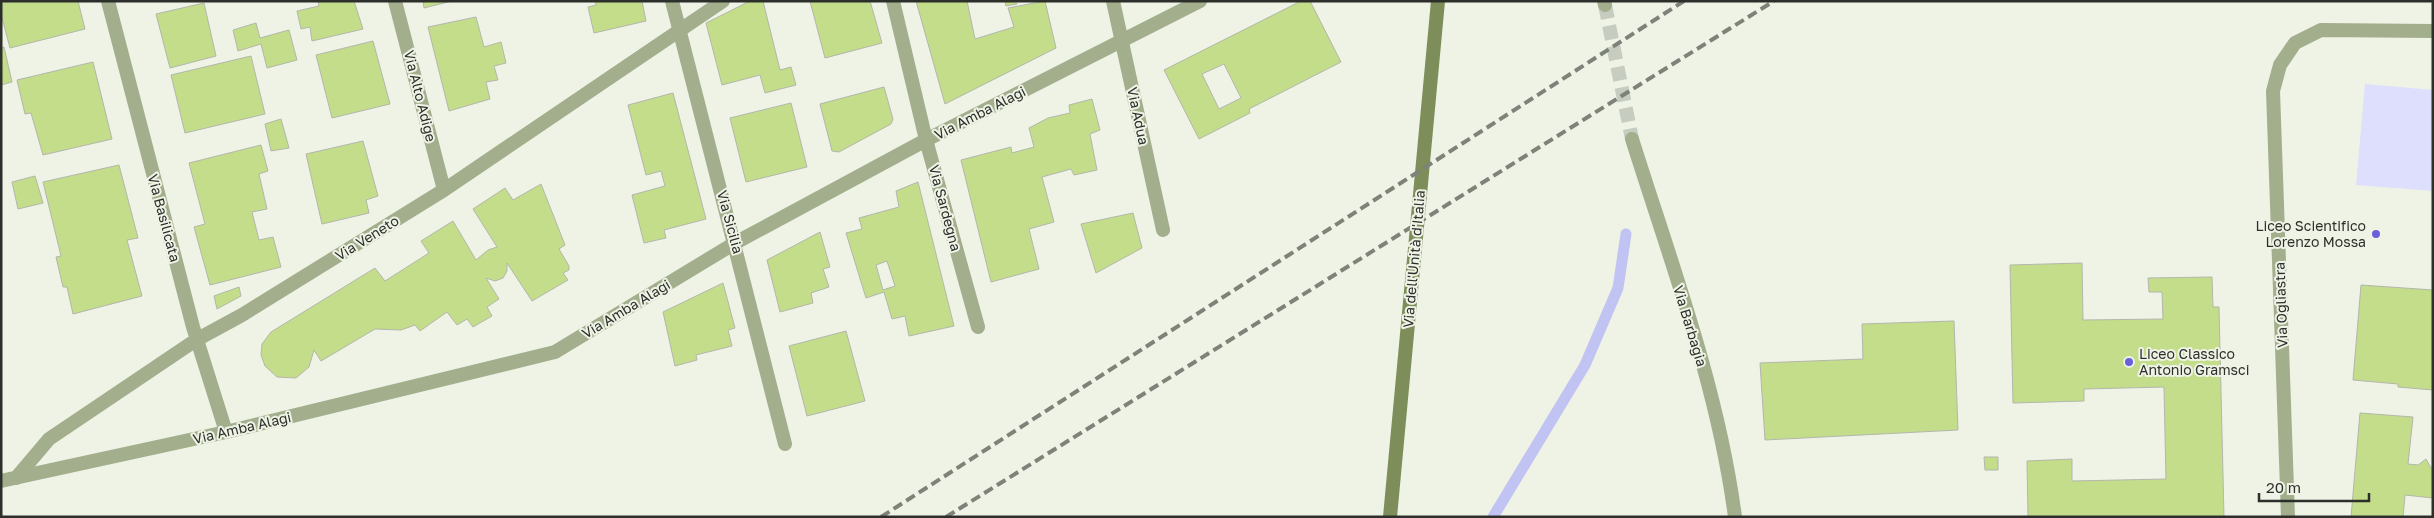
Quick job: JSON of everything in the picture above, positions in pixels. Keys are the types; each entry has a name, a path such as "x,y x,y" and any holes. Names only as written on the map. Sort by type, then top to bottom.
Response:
{"main road":[{"name":"Via dell'Unità d'Italia","path":"1390,517 1438,1"}],"street":[{"name":"Via Basilicata","path":"108,1 196,340 226,432"},
{"name":"Via Alto Adige","path":"395,1 444,190"},
{"name":"Via Sicilia","path":"672,1 785,444"},
{"name":"Via Veneto","path":"16,478 49,439 196,340 242,315 444,190 723,1"},
{"name":"Via Sardegna","path":"893,1 926,140 978,327"},
{"name":"Via Adua","path":"1113,1 1164,230"},
{"name":"Via Amba Alagi","path":"1,481 226,432 555,352 735,243 926,140 1200,1"},
{"name":"Via Ogliastra","path":"2288,517 2273,91 2280,65 2295,43 2321,30 2433,31"},
{"name":"Via Barbagia","path":"1632,139 1698,345 1729,476 1735,517"}],"shaded area":[{"path":"2365,84 2433,90 2433,191 2356,185"}],"building":[{"path":"1,1 78,1 85,29 10,48 1,14"},
{"path":"318,1 354,1 363,29 312,41 310,27 301,29 297,11 319,6"},
{"path":"423,1 452,1 424,8"},
{"path":"595,1 642,1 646,21 594,33 588,7 596,5"},
{"path":"750,1 763,1 780,70 791,67 796,85 765,93 760,75 722,85 706,23"},
{"path":"810,1 870,1 882,43 825,58"},
{"path":"916,1 967,1 975,39 1014,27 1008,8 1045,1 1056,48 945,104"},
{"path":"1005,1 1015,1 1017,4 1006,6"},
{"path":"1301,1 1310,1 1341,62 1249,109 1250,113 1199,139 1164,70","holes":["1224,64 1241,98 1219,109 1202,74"]},
{"path":"204,3 216,56 170,68 156,14"},
{"path":"476,17 484,47 501,42 506,63 494,66 498,80 486,82 490,99 449,111 428,27"},
{"path":"256,23 260,38 289,30 297,60 267,68 261,44 238,51 233,30"},
{"path":"373,41 390,104 332,118 316,55"},
{"path":"4,47 12,82 1,85 1,48"},
{"path":"251,56 265,114 185,133 171,75"},
{"path":"93,62 112,139 43,155 31,113 25,114 17,80"},
{"path":"884,87 893,119 891,124 839,152 832,151 820,104"},
{"path":"673,93 706,219 664,230 666,238 644,243 632,195 665,186 661,171 646,175 628,105"},
{"path":"1092,99 1100,130 1090,134 1097,170 1074,175 1071,169 1042,177 1054,222 1029,229 1039,269 991,282 961,160 1011,147 1012,153 1034,147 1029,128 1048,118 1070,113 1069,105"},
{"path":"791,103 807,167 746,182 730,118"},
{"path":"281,119 289,148 271,151 265,124"},
{"path":"363,141 378,196 366,200 369,213 322,224 306,154"},
{"path":"261,145 268,171 259,174 267,209 252,212 259,240 273,237 281,267 210,285 194,227 205,224 189,163"},
{"path":"119,165 138,238 127,240 142,296 73,314 67,287 63,287 56,257 61,256 43,182"},
{"path":"35,176 43,203 18,209 12,182"},
{"path":"918,182 954,326 909,336 905,316 892,319 884,292 866,298 846,233 862,229 859,218 899,207 896,191","holes":["887,261 895,286 883,290 876,265"]},
{"path":"541,184 565,245 559,249 569,266 569,270 563,273 568,280 532,301 507,263 507,271 503,278 495,281 486,278 499,299 487,307 492,316 473,327 467,319 457,325 447,312 420,331 415,325 401,330 375,329 321,361 314,350 309,367 296,378 277,377 265,366 261,355 262,344 271,332 375,268 385,281 429,253 421,241 453,221 476,260 488,250 497,247 473,209 505,188 513,200"},
{"path":"1133,213 1142,248 1096,273 1081,224"},
{"path":"820,232 830,267 823,269 829,287 811,293 813,303 780,312 767,260"},
{"path":"2082,263 2083,320 2163,319 2162,292 2149,292 2148,278 2212,277 2213,307 2219,307 2224,517 2028,517 2027,461 2072,459 2072,481 2166,479 2164,387 2084,389 2084,401 2013,403 2010,265"},
{"path":"723,283 735,328 728,330 732,346 696,355 697,360 675,366 663,312"},
{"path":"2361,285 2433,290 2433,390 2398,387 2398,384 2353,380"},
{"path":"239,287 241,296 217,309 214,296"},
{"path":"1954,321 1958,430 1765,440 1760,363 1863,359 1862,324"},
{"path":"846,331 865,401 807,416 789,346"},
{"path":"2360,413 2413,417 2408,464 2418,465 2426,459 2431,468 2433,467 2433,498 2405,495 2403,517 2351,517"},
{"path":"1984,457 1998,457 1998,470 1985,470"}],"waterway":[{"path":"1493,517 1585,365 1618,288 1626,234"}],"tunnel":[{"path":"1605,5 1632,139"}],"railway":[{"path":"881,517 1684,1"},
{"path":"946,517 1774,1"}],"place":[{"name":"Liceo Scientifico Lorenzo Mossa","path":"2376,234"},
{"name":"Liceo Classico Antonio Gramsci","path":"2129,362"}]}
